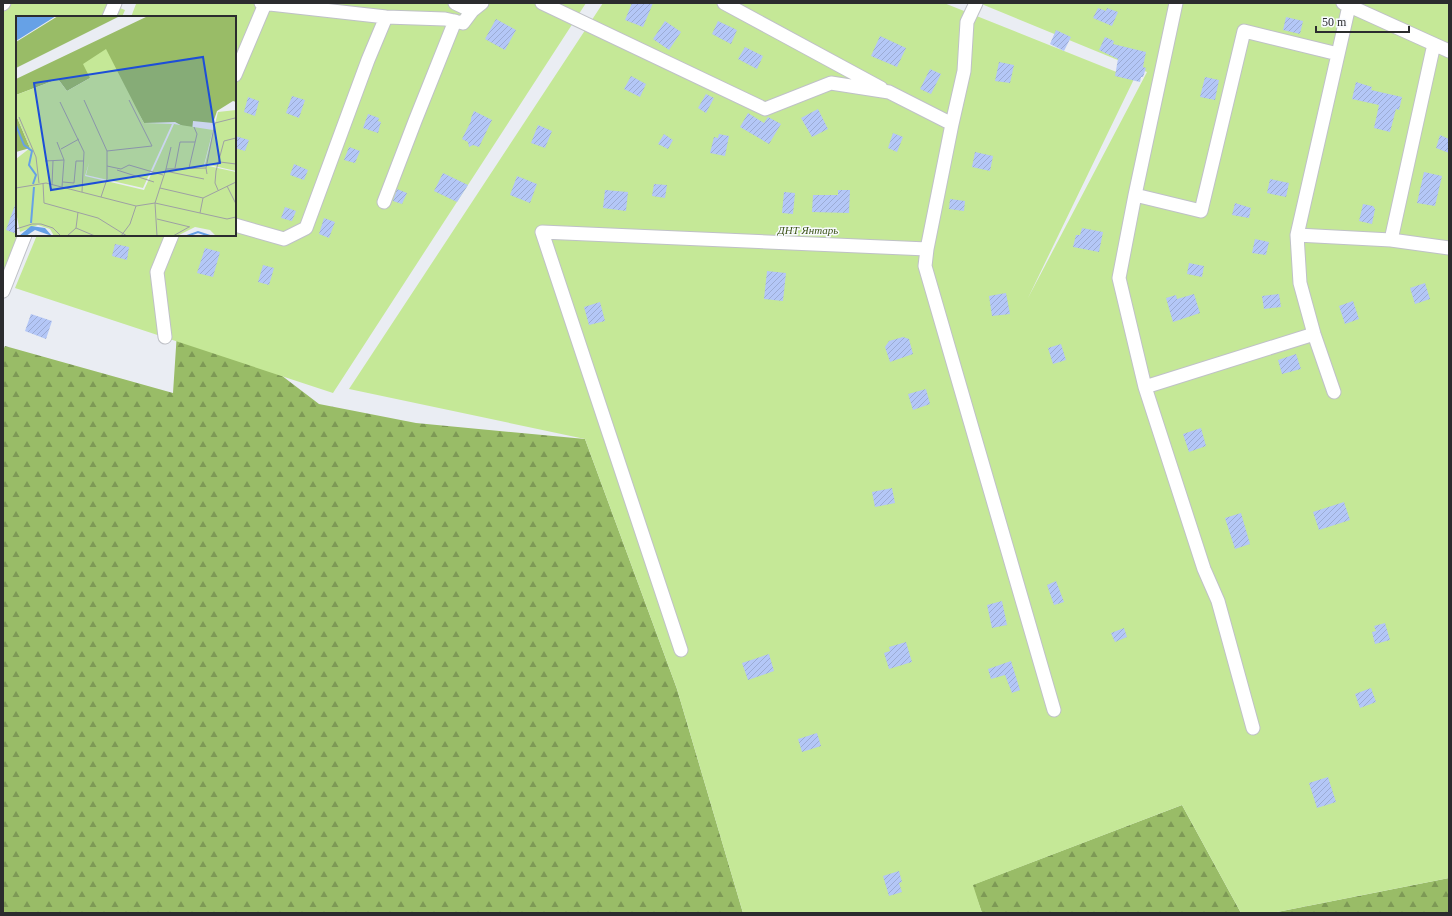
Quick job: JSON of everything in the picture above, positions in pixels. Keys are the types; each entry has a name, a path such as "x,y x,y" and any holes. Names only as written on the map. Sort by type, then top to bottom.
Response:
{"street":[{"path":"109,16 115,3"},
{"path":"236,73 263,3 386,17 445,20 463,23 477,7"},
{"path":"455,3 477,7"},
{"path":"542,3 765,109 831,83 889,92"},
{"path":"724,3 889,92 952,124"},
{"path":"976,3 967,22 964,71 952,124 927,249 925,266 1054,710"},
{"path":"1176,3 1119,278 1145,387 1204,569 1218,601 1253,728"},
{"path":"1334,392 1314,334 1300,283 1297,235 1338,54 1346,5 1449,51"},
{"path":"236,224 284,239 306,228 368,60 386,17"},
{"path":"384,202 455,22"},
{"path":"1135,195 1201,210 1244,31 1338,54"},
{"path":"1391,240 1434,44"},
{"path":"681,650 542,232 927,249"},
{"path":"1297,235 1391,240 1449,248"},
{"path":"3,291 25,236"},
{"path":"165,337 157,272 172,236"},
{"path":"1145,387 1314,334"}],"green space":[{"path":"3,3 107,3 125,10 122,16 16,16 16,236 29,236 3,296"},
{"path":"135,3 586,3 333,393 15,288 37,236 236,236 236,16 131,16 136,4"},
{"name":"ДНТ Янтарь","path":"603,3 944,3 1134,79 1028,298 1147,72 979,3 1449,3 1449,878 1272,913 1241,913 1182,805 973,885 982,913 743,913 677,689 585,439 349,389"},
{"path":"194,309 319,404 416,423 585,439 677,689 743,913 3,913 3,350 5,346 173,393 178,317"},
{"path":"1182,805 1241,913 982,913 972,885"},
{"path":"1449,878 1449,913 1272,913"}],"building":[{"path":"632,3 653,3 643,27 625,20"},
{"path":"1098,8 1106,11 1107,8 1118,12 1112,26 1093,18"},
{"path":"1286,17 1303,21 1300,34 1283,30"},
{"path":"496,19 516,30 505,50 485,39"},
{"path":"665,21 681,32 669,50 653,39"},
{"path":"718,21 737,30 731,44 712,34"},
{"path":"1056,30 1071,37 1064,51 1050,44"},
{"path":"880,36 906,48 897,67 871,56"},
{"path":"1105,37 1114,41 1113,44 1146,52 1143,67 1146,68 1140,82 1115,76 1118,59 1099,50"},
{"path":"745,47 763,56 757,69 738,59"},
{"path":"999,62 1014,65 1010,83 995,81"},
{"path":"930,69 941,74 931,94 920,89"},
{"path":"631,76 646,84 640,97 624,89"},
{"path":"1205,77 1219,80 1215,100 1200,97"},
{"path":"1356,82 1372,87 1371,90 1402,97 1399,110 1396,109 1390,132 1374,128 1379,105 1352,99"},
{"path":"706,94 714,98 706,113 698,108"},
{"path":"292,96 305,100 299,118 286,113"},
{"path":"248,97 259,101 255,116 244,112"},
{"path":"818,109 828,129 812,137 801,118"},
{"path":"474,111 492,120 479,147 473,145 469,147 468,142 462,139"},
{"path":"748,113 764,123 768,117 781,124 769,144 740,127"},
{"path":"368,114 379,118 378,121 381,122 378,133 363,128"},
{"path":"538,125 552,131 545,148 531,143"},
{"path":"893,133 903,137 897,152 888,148"},
{"path":"664,134 673,140 668,149 658,144"},
{"path":"719,134 729,136 725,156 710,153 714,137 718,138"},
{"path":"1440,135 1449,139 1449,153 1436,148"},
{"path":"236,136 249,140 245,151 236,148"},
{"path":"349,147 360,151 355,163 344,160"},
{"path":"975,152 993,156 990,171 972,167"},
{"path":"294,164 308,170 304,180 290,175"},
{"path":"1424,172 1442,176 1435,206 1417,203"},
{"path":"443,173 468,185 457,202 434,191"},
{"path":"517,176 537,184 530,203 510,195"},
{"path":"1270,179 1289,183 1286,197 1267,193"},
{"path":"654,184 667,185 665,198 652,196"},
{"path":"397,189 407,193 402,204 393,201"},
{"path":"605,190 628,192 626,211 603,208"},
{"path":"838,190 850,190 849,213 812,212 813,195 838,195"},
{"path":"784,192 795,193 793,214 782,213"},
{"path":"950,199 965,201 964,211 949,209"},
{"path":"16,202 16,234 6,230"},
{"path":"1235,203 1251,208 1249,218 1232,215"},
{"path":"1363,204 1373,206 1375,209 1372,224 1359,221"},
{"path":"285,207 296,211 292,221 281,218"},
{"path":"324,218 335,222 329,238 319,234"},
{"path":"1082,228 1103,232 1099,252 1073,247 1076,235 1080,235"},
{"path":"1255,239 1269,242 1266,255 1252,253"},
{"path":"115,244 129,247 127,260 112,256"},
{"path":"205,248 220,252 213,277 197,273"},
{"path":"1189,263 1204,266 1202,277 1187,274"},
{"path":"263,265 274,268 269,285 258,282"},
{"path":"767,271 786,273 783,301 764,299"},
{"path":"1425,283 1430,299 1415,304 1410,288"},
{"path":"1006,293 1010,314 992,316 989,296"},
{"path":"1194,294 1200,313 1173,322 1166,298 1176,295 1177,299"},
{"path":"1279,294 1281,307 1264,309 1262,296"},
{"path":"1353,301 1359,319 1345,324 1339,306"},
{"path":"600,302 605,321 589,325 584,307"},
{"path":"31,314 52,321 46,339 25,331"},
{"path":"903,337 909,339 913,354 890,362 885,347 889,341"},
{"path":"1061,344 1066,360 1053,364 1048,348"},
{"path":"1296,354 1301,369 1282,374 1278,360"},
{"path":"926,389 930,404 913,410 908,394"},
{"path":"1201,428 1206,446 1189,452 1183,434"},
{"path":"892,488 895,503 875,507 872,492"},
{"path":"1344,502 1350,520 1319,530 1313,512"},
{"path":"1241,513 1250,544 1235,549 1225,518"},
{"path":"1056,581 1064,602 1054,605 1047,585"},
{"path":"1002,601 1007,625 992,628 987,605"},
{"path":"1385,623 1390,640 1375,644 1372,632 1376,631 1374,626"},
{"path":"1124,628 1127,637 1115,642 1111,633"},
{"path":"906,642 912,662 889,669 884,653 890,651 889,647"},
{"path":"769,654 774,671 748,680 742,663"},
{"path":"1011,661 1020,690 1012,693 1005,675 991,679 988,669"},
{"path":"1371,688 1376,702 1360,708 1355,694"},
{"path":"817,733 821,746 802,752 798,739"},
{"path":"1328,777 1336,802 1317,808 1309,783"},
{"path":"899,871 902,882 899,883 902,892 889,896 883,876"}]}
